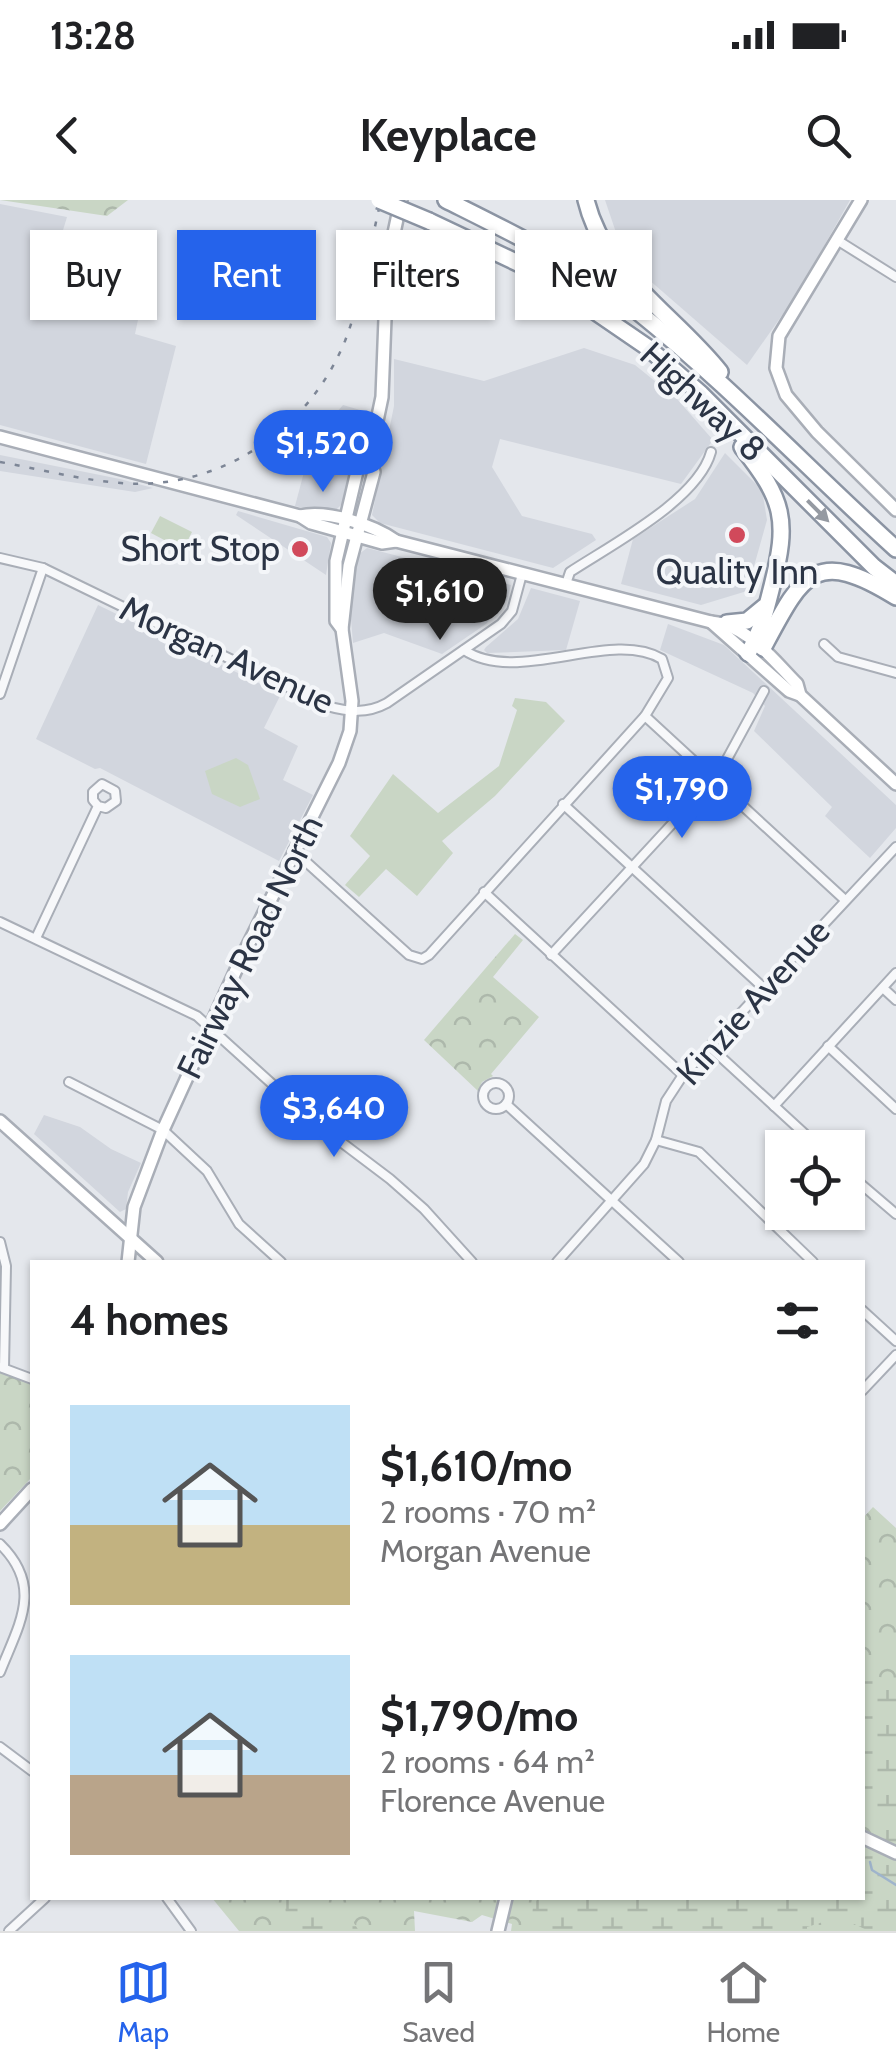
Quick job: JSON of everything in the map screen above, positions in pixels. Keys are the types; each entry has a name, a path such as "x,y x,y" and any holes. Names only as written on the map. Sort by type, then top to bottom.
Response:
{"highway":[{"name":"Highway 8","path":"379,200 538,273 646,347 896,584"},
{"name":"Highway 8","path":"446,200 544,248 634,309 737,396 896,549"},
{"path":"586,200 598,234 619,266 702,349 737,396"},
{"path":"724,418 774,492 782,515 782,544 755,651"},
{"path":"755,651 786,602 815,574 848,572 896,597"},
{"path":"719,622 747,621 767,604"}],"main road":[{"path":"370,454 382,397 386,277 400,200"},
{"path":"861,200 779,336 776,368 786,395 817,432 896,510"},
{"path":"0,437 300,516 313,514 343,526 384,533 396,542 719,622 755,651 789,692 800,694 896,784"},
{"name":"Fairway Road North","path":"342,629 336,622 334,590 343,526 358,467 370,454"},
{"name":"Fairway Road North","path":"128,1260 134,1207 163,1130 339,763 352,711 342,629 349,566 374,472 370,454"},
{"path":"0,1121 155,1260"},
{"path":"0,1524 30,1491"},
{"path":"865,1839 896,1853"},
{"path":"498,1931 506,1900"}],"street":[{"path":"837,240 896,276"},
{"path":"566,584 570,572 680,498 708,462 711,452"},
{"name":"Morgan Avenue","path":"0,558 43,568 327,706 352,711 378,708 508,617 522,574"},
{"path":"0,694 43,568"},
{"path":"824,644 838,657 896,673"},
{"path":"294,850 409,955 422,959 645,716 668,678 662,659 634,650 497,661 476,658 464,650"},
{"path":"551,955 728,762 764,691"},
{"path":"645,716 845,900"},
{"path":"564,804 766,990"},
{"path":"36,938 98,806"},
{"name":"Kinzie Avenue","path":"559,1260 644,1164 656,1140 666,1101 683,1075 896,847"},
{"path":"484,892 683,1075"},
{"path":"0,922 197,1016 312,1120 424,1209 470,1260"},
{"path":"774,1106 896,973"},
{"path":"883,988 896,1000"},
{"path":"828,1046 896,1109"},
{"path":"710,1047 800,1130"},
{"path":"69,1082 163,1130 207,1171 240,1224 279,1260"},
{"path":"506,1104 677,1260"},
{"path":"656,1140 699,1152 811,1260"},
{"path":"865,1187 896,1214"},
{"path":"0,1242 6,1266 2,1367 30,1378"},
{"path":"865,1313 896,1342"},
{"path":"865,1388 896,1355"},
{"path":"0,1544 15,1560 26,1602 0,1672"},
{"path":"0,1748 30,1770"},
{"path":"10,1931 43,1900"},
{"path":"168,1900 191,1931"}],"shaded area":[{"path":"605,200 850,200 797,294 747,365 652,282 652,230 615,230"},
{"path":"0,204 67,217 63,230 30,230 30,320 138,320 135,334 176,346 146,464 0,425"},
{"path":"584,348 635,365 677,399 713,440 681,484 500,439 492,467 522,516 592,534 596,540 553,568 380,523 372,515 394,406 394,359 484,381"},
{"path":"343,405 367,412 345,501 334,512 325,513 295,506 312,442"},
{"path":"725,453 762,490 767,520 747,591 701,605 621,584 633,539 695,499"},
{"path":"0,455 153,488 135,492 0,471"},
{"path":"238,511 327,537 331,543 326,575 236,515"},
{"path":"367,548 511,585 507,600 486,624 442,654 384,633 353,643 353,573 359,554"},
{"path":"531,588 580,601 566,650 487,653 486,647 518,619"},
{"path":"98,605 281,694 264,728 298,746 283,780 313,795 279,861 36,739"},
{"path":"668,624 724,645 896,805 896,828 870,858 825,816 832,807 754,731 765,706 753,693 660,650"},
{"path":"44,1115 80,1127 111,1149 141,1163 128,1192 126,1209 120,1212 34,1134"}],"green space":[{"path":"0,200 128,200 107,216"},
{"path":"160,516 192,532 183,550 151,533"},
{"path":"515,698 546,702 565,721 495,796 442,841 453,853 417,896 386,869 359,897 345,885 370,856 350,836 393,774 438,813 499,766 517,710 512,706"},
{"path":"236,758 248,765 260,799 240,807 212,794 205,771"},
{"path":"515,934 523,940 493,977 539,1017 478,1091 424,1040"},
{"path":"0,1371 30,1382 30,1479 0,1511"},
{"path":"873,1507 896,1528 896,1931 511,1931 512,1924 482,1915 472,1922 414,1911 415,1931 239,1931 214,1900 865,1900 865,1516"},
{"path":"865,1673 883,1678 896,1694 896,1931 869,1931 839,1917 807,1927 807,1931 531,1931 537,1900 865,1900 865,1857 879,1817 865,1806"},
{"path":"285,1900 319,1900 326,1914 354,1923 359,1931 298,1931 286,1919"}],"waterway":[{"path":"870,1862 872,1870 896,1885"}],"railway":[{"path":"0,462 106,482 157,483 192,477 256,449 284,428 329,373 356,307 381,200"}],"place":[{"name":"Quality Inn","path":"737,535"},
{"name":"Short Stop","path":"300,549"}]}
